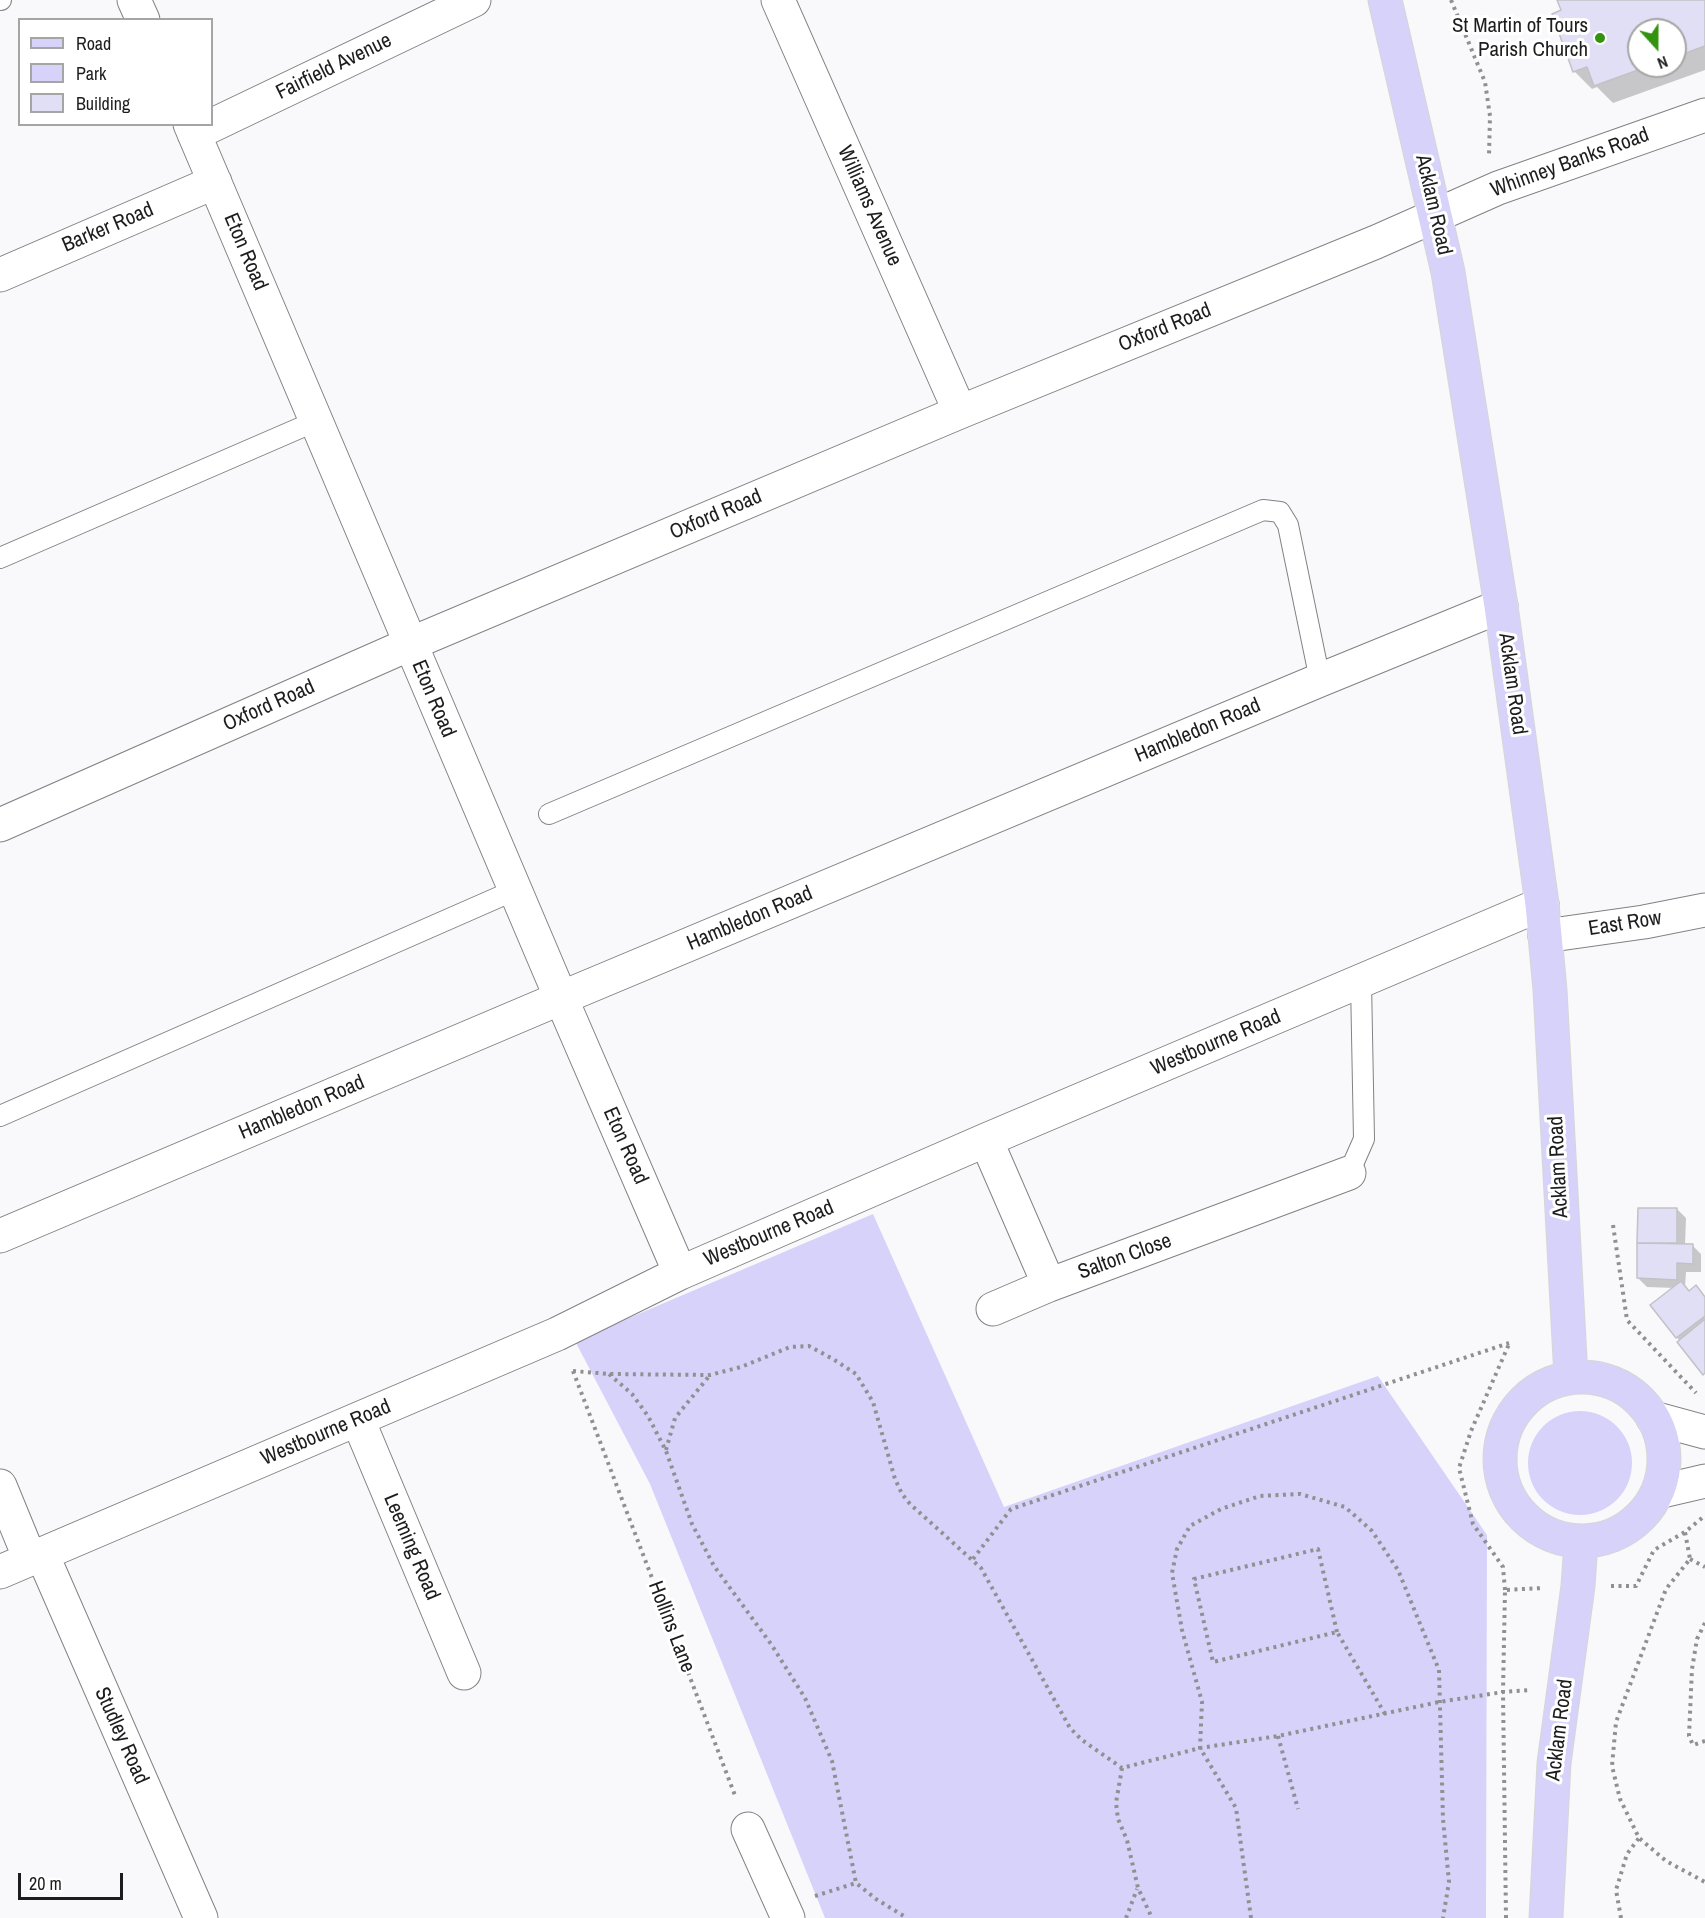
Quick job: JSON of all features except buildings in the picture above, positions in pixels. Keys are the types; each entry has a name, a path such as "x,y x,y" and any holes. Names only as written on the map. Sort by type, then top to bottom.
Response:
{"main road":[{"name":"Acklam Road","path":"1385,0 1448,272 1501,606 1544,920 1550,990 1571,1377"},
{"path":"1571,1377 1595,1378 1618,1385 1638,1398 1653,1418 1663,1441 1664,1467 1658,1492 1645,1513 1627,1528 1605,1539 1581,1542 1554,1537 1530,1524 1511,1503 1501,1478 1499,1450 1507,1425 1522,1402 1544,1386 1571,1377"},
{"name":"Acklam Road","path":"1546,1918 1554,1763 1578,1586 1581,1542"}],"street":[{"path":"134,0 142,18"},
{"name":"Fairfield Avenue","path":"213,119 474,0"},
{"name":"Williams Avenue","path":"778,0 960,412"},
{"name":"Whinney Banks Road","path":"1436,214 1498,188 1705,115"},
{"name":"Eton Road","path":"192,129 680,1273"},
{"name":"Barker Road","path":"0,275 215,182"},
{"name":"Oxford Road","path":"0,825 410,644 960,412 1376,242 1436,214"},
{"name":"Hambledon Road","path":"0,1236 561,998 1501,606"},
{"name":"East Row","path":"1544,920 1644,922 1705,910"},
{"name":"Westbourne Road","path":"0,1572 557,1334 680,1273 1361,981 1544,920"},
{"path":"986,1140 1049,1285"},
{"name":"Salton Close","path":"993,1309 1049,1285 1349,1173"},
{"path":"1653,1418 1705,1432"},
{"name":"Leeming Road","path":"358,1420 464,1674"},
{"path":"1658,1492 1705,1481"},
{"name":"Studley Road","path":"0,1486 36,1557 201,1918"},
{"path":"748,1829 785,1912"}],"lane":[{"path":"0,558 316,422"},
{"path":"549,814 1263,510 1280,512 1288,525 1320,680"},
{"path":"0,1116 515,890"},
{"path":"1349,1173 1364,1139 1361,981"}],"path":[{"path":"1451,0 1485,82 1490,116 1489,155 1498,188"},
{"path":"1613,1224 1627,1320 1697,1394"},
{"name":"Hollins Lane","path":"557,1334 748,1829"},
{"path":"973,1559 1011,1509 1509,1343 1471,1431 1459,1468 1473,1524 1503,1567 1504,1590"},
{"path":"573,1371 609,1374 710,1375 741,1367 790,1347 809,1346 856,1374 873,1402 895,1479 902,1494 910,1504 981,1568 1070,1728 1082,1740 1122,1768 1200,1748 1278,1736 1439,1702 1503,1692 1564,1688"},
{"path":"609,1374 632,1394 648,1416 666,1451 692,1524 714,1566 771,1644 805,1698 832,1761 856,1883 907,1918"},
{"path":"666,1451 675,1418 710,1375"},
{"path":"1251,1918 1236,1808 1200,1748 1202,1702 1182,1630 1172,1573 1177,1549 1190,1526 1221,1509 1260,1496 1300,1494 1345,1507 1372,1531 1398,1570 1439,1670 1443,1819 1449,1882 1443,1918"},
{"path":"1705,1515 1685,1532 1690,1560 1666,1589 1616,1722 1612,1766 1620,1799 1639,1838 1666,1861 1705,1882"},
{"path":"1337,1632 1213,1662 1194,1579 1318,1549 1337,1632 1385,1713"},
{"path":"1690,1560 1705,1567"},
{"path":"1705,1623 1697,1639 1692,1669 1689,1736 1693,1745 1705,1741"},
{"path":"1278,1736 1298,1809"},
{"path":"1122,1768 1116,1803 1118,1819 1127,1840 1138,1888 1152,1918"},
{"path":"1621,1918 1616,1890 1627,1854 1639,1838"},
{"path":"785,1912 856,1883"},
{"path":"1126,1918 1138,1888"}],"green space":[{"path":"873,1214 1004,1507 1378,1376 1487,1535 1486,1918 825,1918 650,1484 575,1341"},
{"path":"1580,1411 1600,1415 1617,1426 1628,1443 1632,1463 1628,1483 1617,1500 1600,1511 1580,1515 1560,1511 1543,1500 1532,1483 1528,1463 1532,1443 1543,1426 1560,1415"}],"place":[{"name":"St Martin of Tours Parish Church","path":"1600,38"}]}
